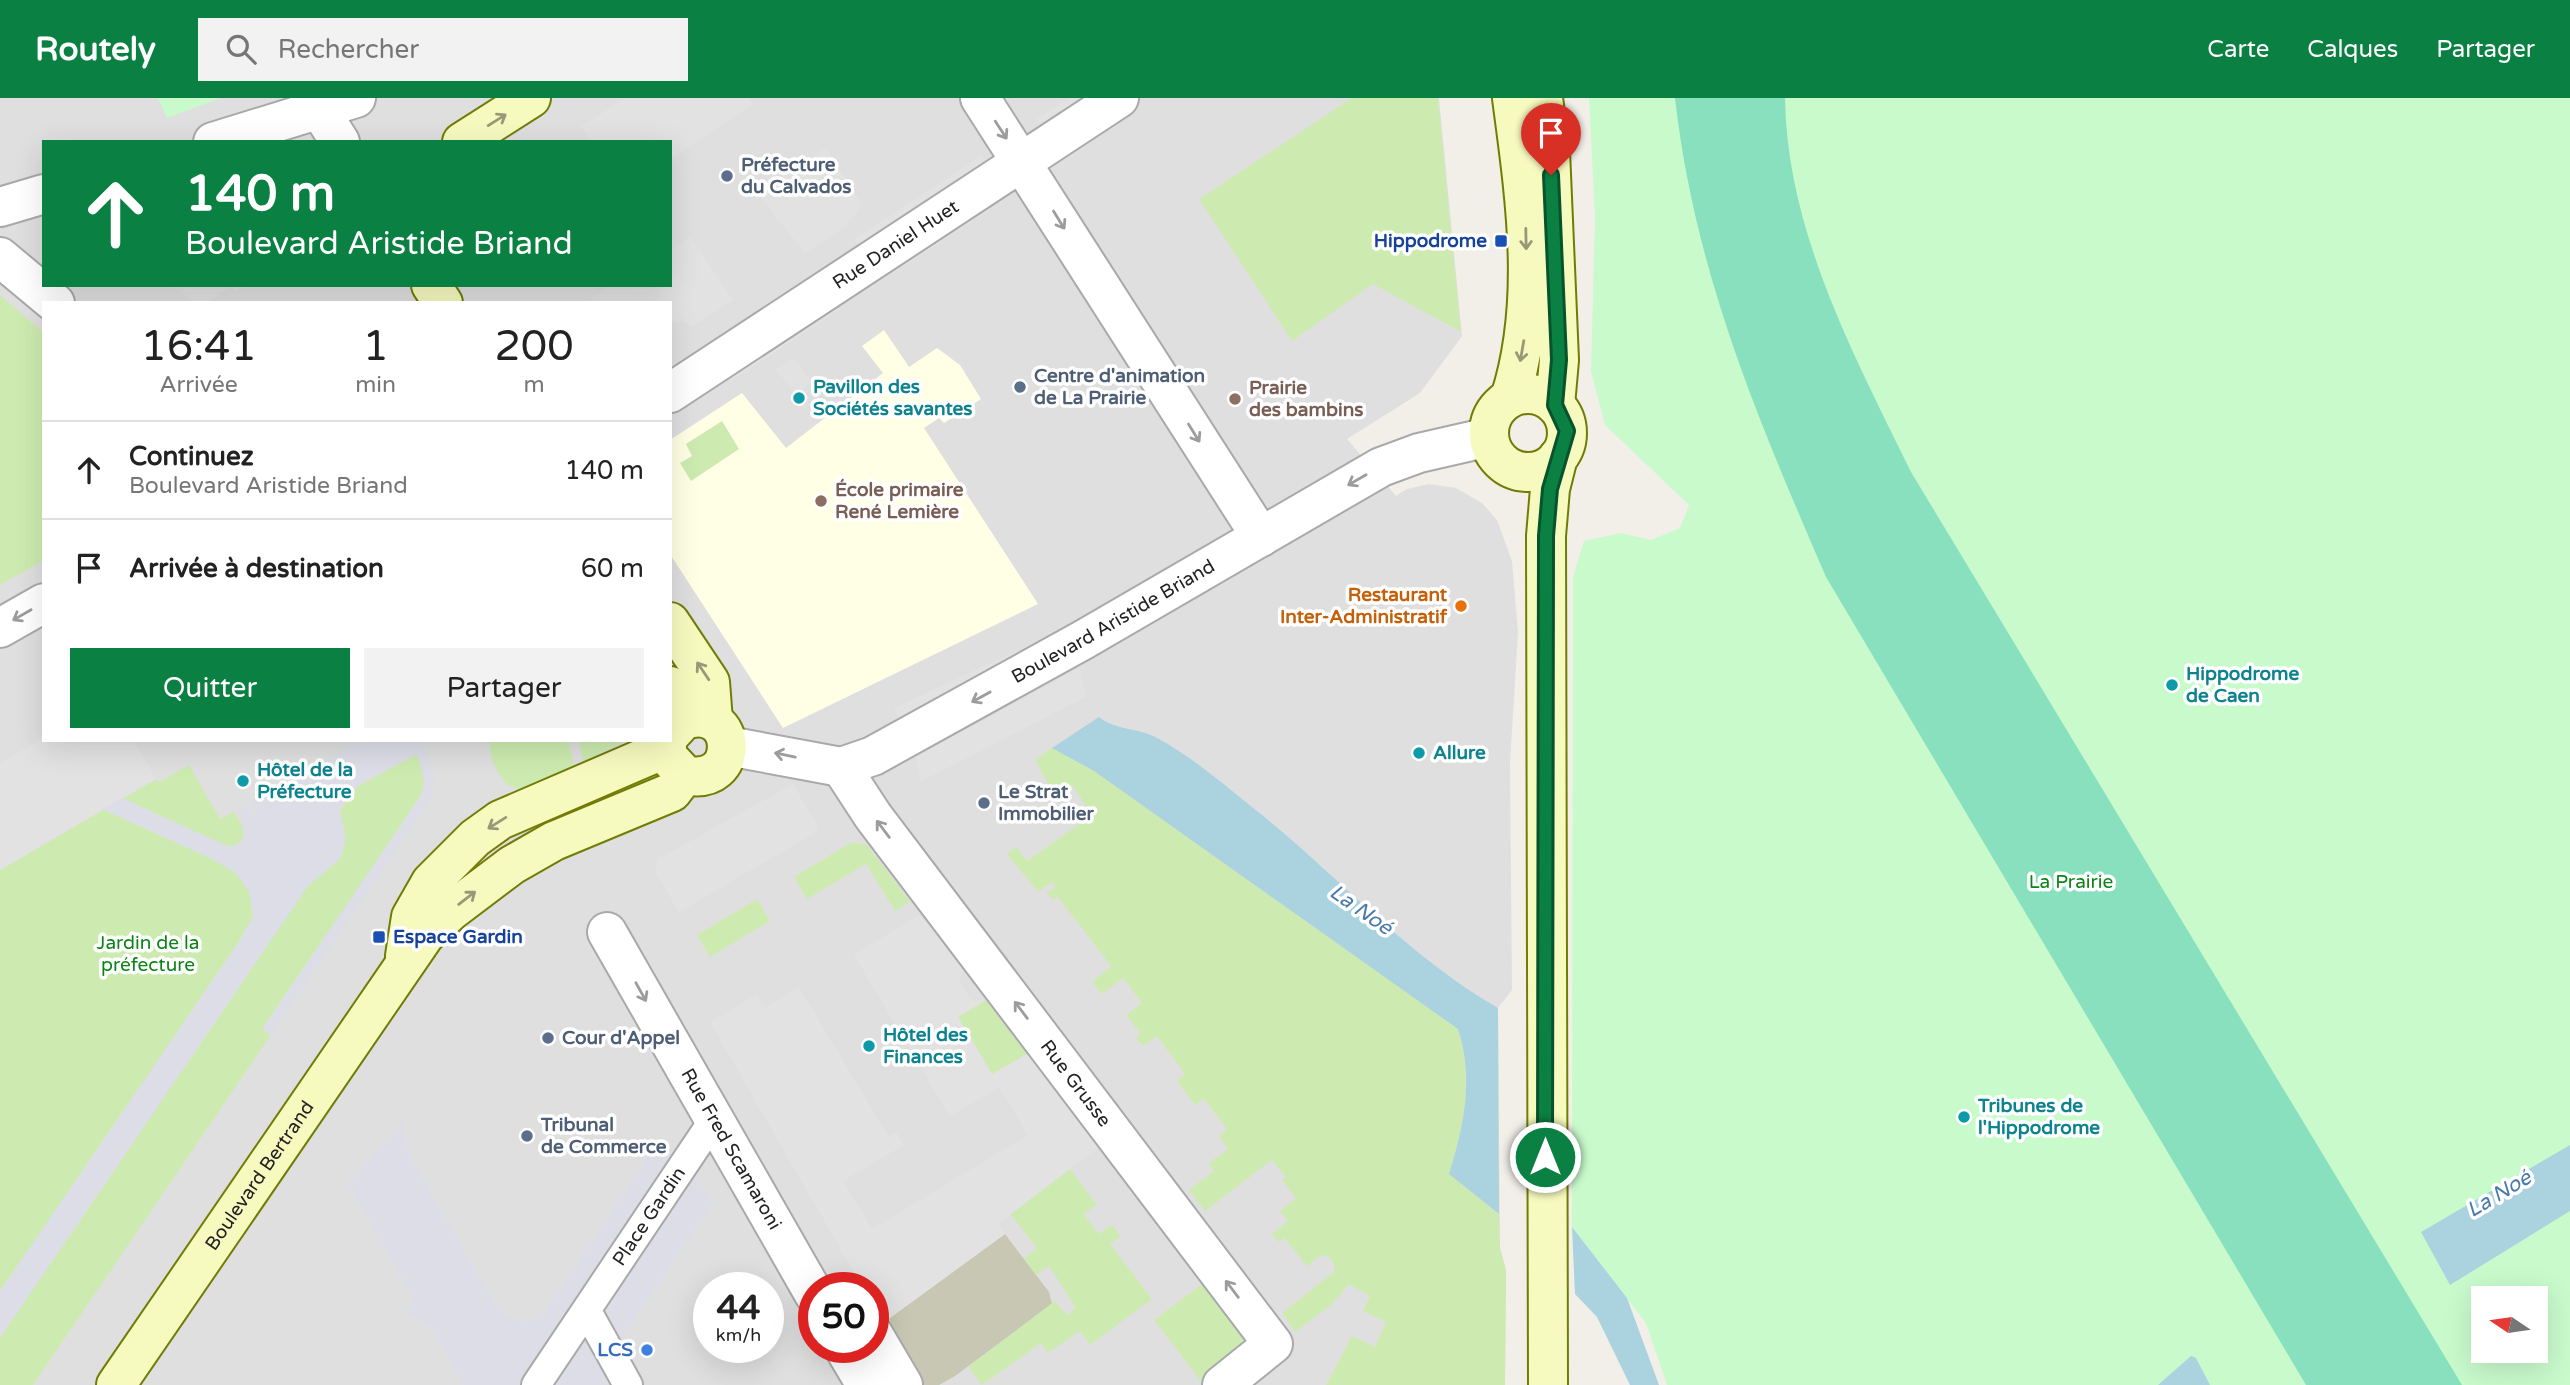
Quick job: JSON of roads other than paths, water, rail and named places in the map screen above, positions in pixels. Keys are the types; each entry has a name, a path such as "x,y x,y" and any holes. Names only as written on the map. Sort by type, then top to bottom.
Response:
{"main road":[{"path":"465,140 531,98"},
{"path":"1510,398 1527,324 1525,202 1512,98"},
{"path":"1543,98 1550,150 1559,360 1555,405 1567,431 1550,489 1534,646 1534,934 1548,1385"},
{"path":"1546,536 1497,451 1496,410 1510,398 1529,394 1555,405"},
{"name":"Boulevard Aristide Briand","path":"1497,451 1516,470 1539,470 1558,457"},
{"path":"672,625 710,682 686,734"},
{"name":"Boulevard Bertrand","path":"116,1385 425,936 451,911 512,865 554,841 672,792 686,734"}],"street":[{"path":"218,140 316,104 356,98"},
{"path":"980,98 1261,537"},
{"name":"Rue Daniel Huet","path":"672,392 1119,98"},
{"path":"316,104 339,140"},
{"path":"0,207 42,195"},
{"path":"0,257 53,301"},
{"name":"Boulevard Aristide Briand","path":"686,734 841,767 873,757 1381,467 1419,453 1497,451"},
{"path":"0,628 42,604"},
{"name":"Rue Grusse","path":"841,767 873,816 1273,1344 1222,1385"},
{"name":"Rue Fred Scamaroni","path":"607,932 801,1272"},
{"name":"Place Gardin","path":"536,1385 713,1121"},
{"path":"587,1311 628,1385"},
{"path":"889,1361 903,1385"},
{"path":"853,1363 866,1385"}],"water":[{"name":"La Noé","path":"1099,717 1113,725 1157,738 1194,761 1283,832 1401,938 1464,987 1498,1008 1499,1214 1449,1174 1465,1102 1465,1066 1458,1029 1094,771 1052,748"},
{"name":"La Noé","path":"2570,1145 2570,1211 2450,1285 2421,1232"},
{"path":"1572,1227 1627,1298 1659,1385 1630,1385 1597,1317 1575,1294"},
{"path":"2191,1356 2196,1358 2210,1385 2158,1385"}],"place":[{"name":"Préfecture du Calvados","path":"727,176"},
{"name":"Hippodrome","path":"1501,241"},
{"name":"Centre d'animation de La Prairie","path":"1020,387"},
{"name":"Pavillon des Sociétés savantes","path":"799,398"},
{"name":"Prairie des bambins","path":"1235,399"},
{"name":"École primaire René Lemière","path":"821,501"},
{"name":"Restaurant Inter-Administratif","path":"1461,606"},
{"name":"Hippodrome de Caen","path":"2172,685"},
{"name":"Allure","path":"1419,753"},
{"name":"Hôtel de la Préfecture","path":"243,781"},
{"name":"Le Strat Immobilier","path":"984,803"},
{"name":"Espace Gardin","path":"379,937"},
{"name":"Cour d'Appel","path":"548,1038"},
{"name":"Hôtel des Finances","path":"869,1046"},
{"name":"Tribunes de l'Hippodrome","path":"1964,1117"},
{"name":"Tribunal de Commerce","path":"527,1136"},
{"name":"LCS","path":"647,1350"}],"park label":[{"name":"La Prairie","path":"2071,882"},
{"name":"Jardin de la préfecture","path":"148,954"}]}
